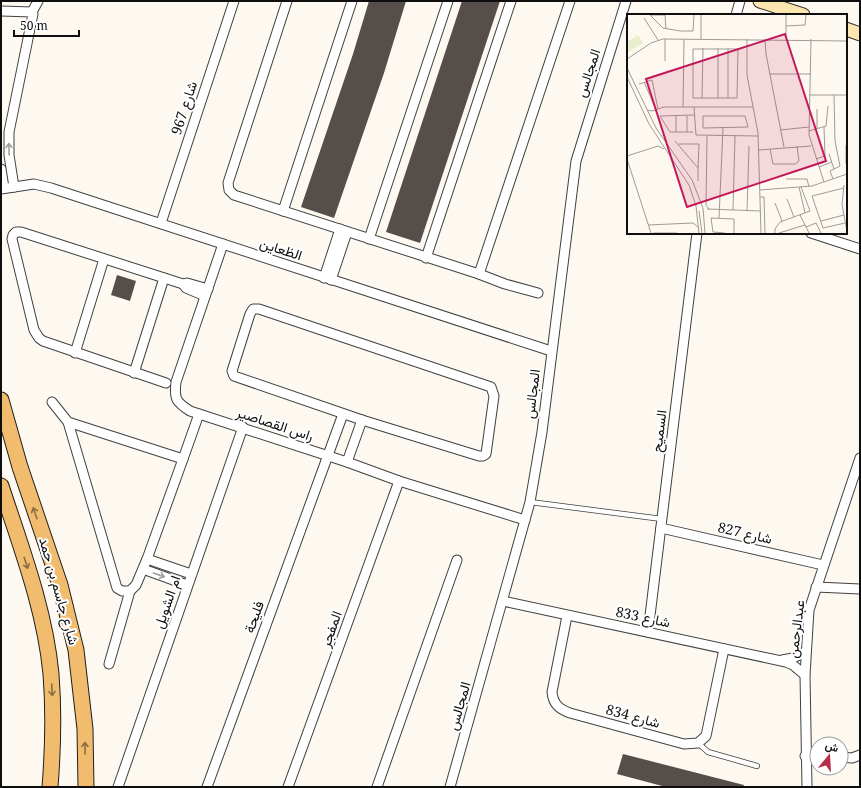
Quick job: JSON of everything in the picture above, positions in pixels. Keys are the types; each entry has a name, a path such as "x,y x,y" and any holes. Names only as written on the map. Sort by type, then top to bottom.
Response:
{"main road":[{"name":"شارع جاسم بن حمد","path":"1,400 20,467 60,585 76,650 85,729 86,787"},
{"name":"شارع جاسم بن حمد","path":"1,486 31,577 51,673 54,725 50,786"}],"street":[{"path":"14,187 5,133 33,17 32,12 38,1"},
{"name":"شارع 967","path":"161,224 234,1"},
{"path":"287,1 228,186 231,193 343,231 479,274 505,284 538,293"},
{"path":"283,210 352,1"},
{"path":"369,239 448,1"},
{"path":"426,258 511,1"},
{"path":"479,274 570,1"},
{"name":"المجالس","path":"450,787 530,502 541,439 576,161 626,1"},
{"path":"736,14 740,1"},
{"path":"760,1 800,14"},
{"path":"1,11 32,12"},
{"path":"1,169 3,189"},
{"name":"الظعاين","path":"3,189 34,184 51,188 551,351"},
{"path":"328,279 343,231"},
{"path":"166,384 43,341 36,333 12,239 13,235 16,232 21,232 183,284 187,283 207,292"},
{"name":"السميح","path":"648,632 697,234"},
{"path":"814,234 860,249"},
{"name":"راس القصاصير","path":"223,244 176,382 174,394 181,405 199,414 243,427 399,481 525,520"},
{"path":"75,353 104,259"},
{"path":"134,373 164,278"},
{"path":"253,309 260,309 488,385 494,392 486,451 483,456 343,414 234,376 232,371 250,314 253,309"},
{"path":"52,402 68,422 117,588 122,591 130,591"},
{"path":"110,664 130,591 136,585 148,559 199,414"},
{"name":"فليحة","path":"207,787 343,414"},
{"path":"347,462 362,420"},
{"path":"68,422 183,460"},
{"name":"ام الشويل","path":"118,787 243,427"},
{"name":"عبدالرحمن","path":"807,787 805,756 805,652 809,610 860,458"},
{"name":"المفجر","path":"288,787 399,481"},
{"name":"شارع 827","path":"662,523 823,566"},
{"path":"148,559 191,574"},
{"path":"377,787 457,560"},
{"path":"143,569 188,585"},
{"path":"816,587 860,589"},
{"name":"شارع 833","path":"503,601 778,660 793,665 805,675"},
{"name":"شارع 834","path":"568,616 552,692 553,700 556,705 570,713 684,744 698,743"},
{"path":"698,743 703,740 708,731 724,649"},
{"name":"شارع 833","path":"778,660 793,658 805,652"},
{"path":"849,758 860,755"},
{"path":"805,756 809,756"}],"lane":[{"path":"530,502 662,523"},
{"path":"698,743 708,752 757,766"}],"building":[{"path":"369,1 406,1 384,73 334,218 301,207 353,54"},
{"path":"462,1 500,1 420,243 386,232"},
{"path":"117,275 136,281 130,301 111,295"},
{"path":"623,754 744,785 743,787 666,787 617,774"}]}
